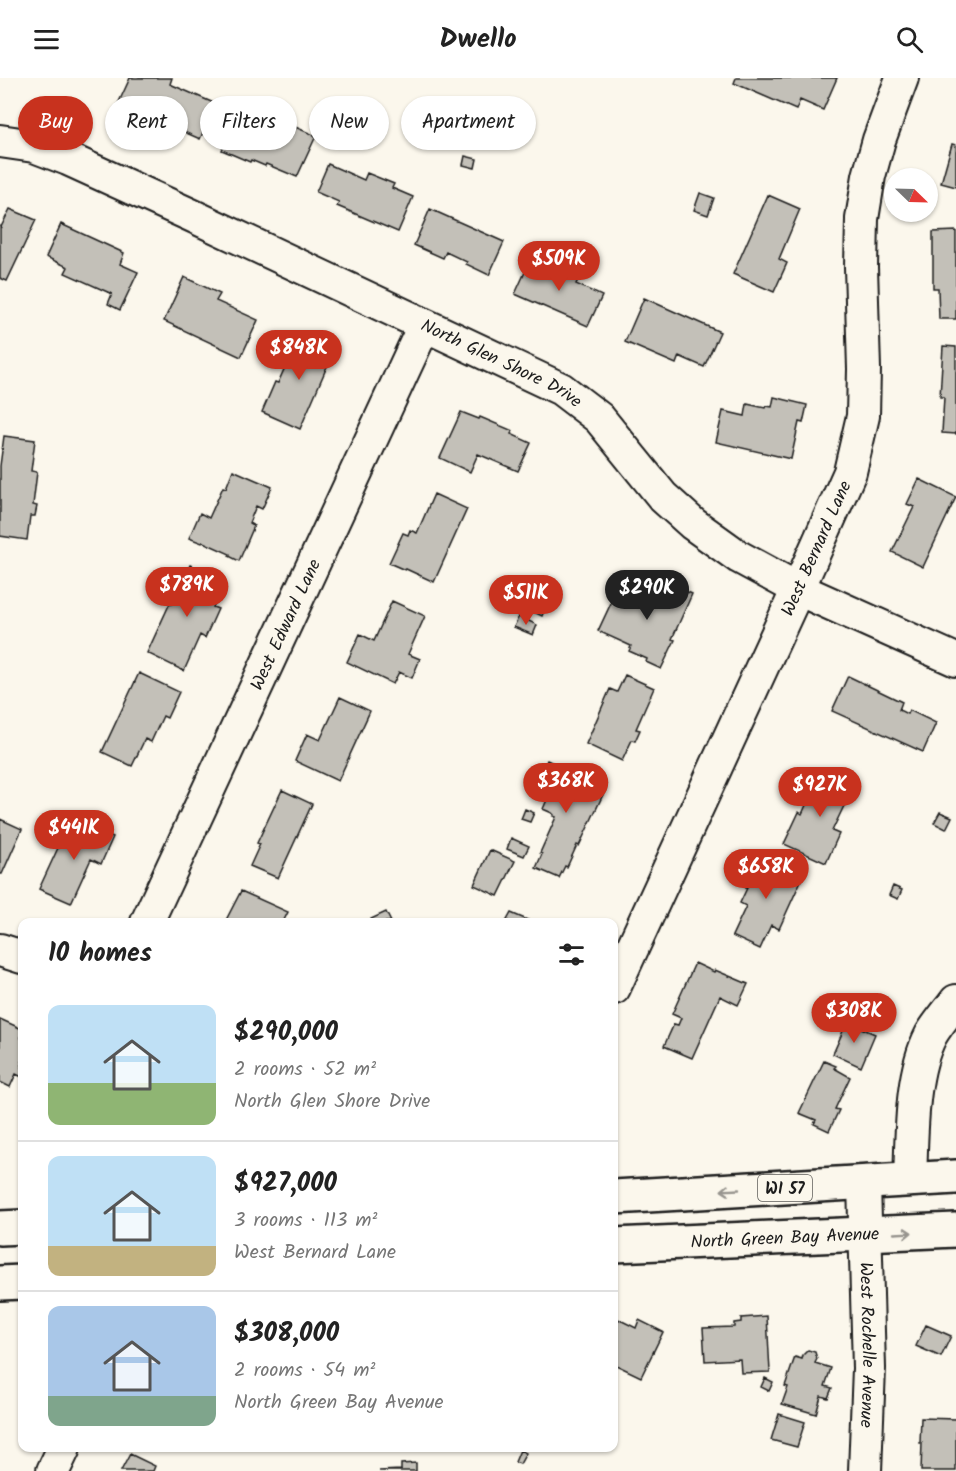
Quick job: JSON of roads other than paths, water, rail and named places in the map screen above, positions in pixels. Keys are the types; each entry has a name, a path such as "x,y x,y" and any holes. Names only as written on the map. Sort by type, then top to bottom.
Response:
{"main road":[{"name":"WI 57","path":"618,1197 956,1178"},
{"path":"0,1228 18,1227"},
{"name":"North Green Bay Avenue","path":"618,1245 956,1230"},
{"path":"0,1283 18,1282"}],"street":[{"name":"West Bernard Lane","path":"618,979 850,472 863,417 862,219 869,176 879,140 902,78"},
{"name":"North Glen Shore Drive","path":"0,141 34,146 68,159 561,389 598,418 663,497 693,524 739,557 798,589 956,660"},
{"name":"West Edward Lane","path":"149,918 424,326"},
{"path":"0,950 18,956"},
{"path":"910,1180 914,1100 920,1064 931,1035 956,1001"},
{"name":"West Rochelle Avenue","path":"864,1183 869,1368 865,1471"},
{"path":"53,1471 62,1452"}]}
